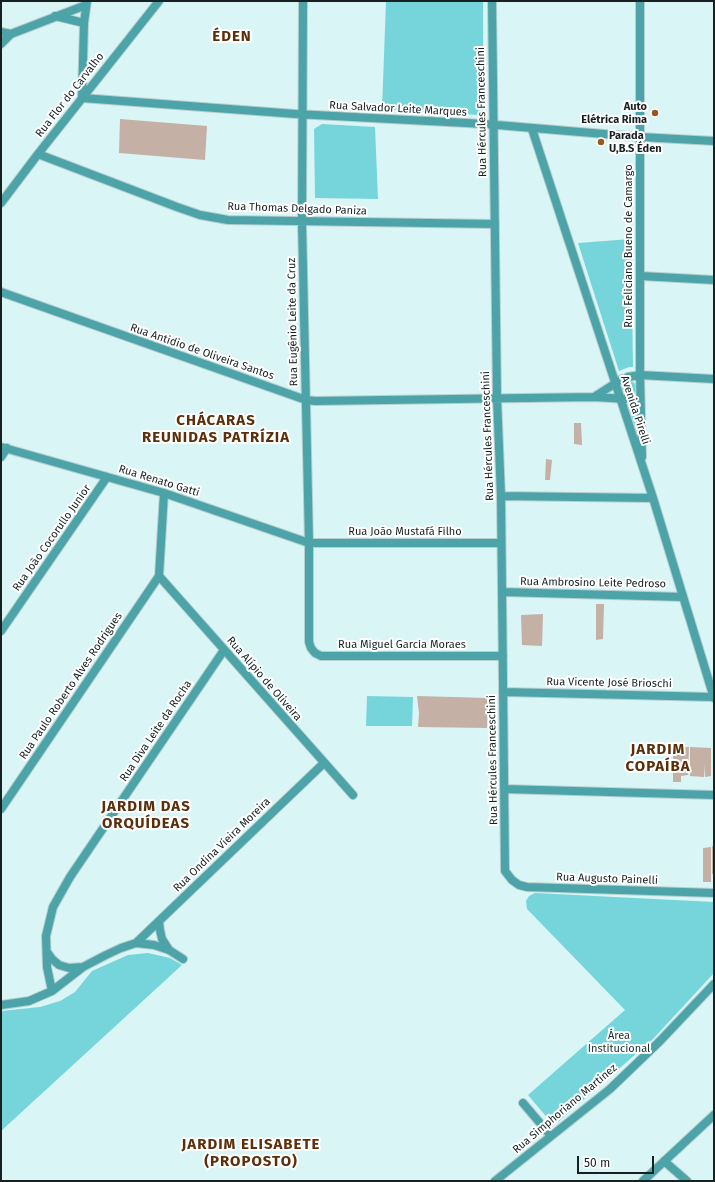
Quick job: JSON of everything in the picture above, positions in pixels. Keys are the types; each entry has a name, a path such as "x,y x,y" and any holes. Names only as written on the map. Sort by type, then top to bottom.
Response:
{"street":[{"name":"Rua Flor do Carvalho","path":"1,204 38,154 159,1"},
{"name":"Rua Eugênio Leite da Cruz","path":"303,1 304,114 302,222 309,543 309,642"},
{"name":"Rua Hércules Franceschini","path":"492,1 497,398 501,496 505,871"},
{"name":"Rua Feliciano Bueno de Camargo","path":"640,1 640,388 642,467"},
{"path":"1,44 11,34 86,3 82,98"},
{"path":"56,16 84,23"},
{"path":"1,32 11,34"},
{"name":"Rua Salvador Leite Marques","path":"82,98 714,141"},
{"name":"Avenida Pirelli","path":"532,129 622,389 642,467 653,498 714,697"},
{"name":"Rua Thomas Delgado Paniza","path":"38,154 200,215 228,220 495,224"},
{"path":"641,276 714,280"},
{"name":"Rua Antidio de Oliveira Santos","path":"1,292 306,400 594,397 622,389"},
{"path":"594,397 622,389 640,375 714,379"},
{"path":"634,378 638,382 640,388 639,394 634,398 622,389 634,378"},
{"path":"1,457 4,448"},
{"name":"Rua Renato Gatti","path":"4,448 164,493 309,543"},
{"name":"Rua João Cocorullo Junior","path":"1,631 107,477"},
{"path":"159,576 164,493"},
{"path":"501,496 653,498"},
{"name":"Rua João Mustafá Filho","path":"309,543 501,543"},
{"name":"Rua Alípio de Oliveira","path":"159,576 353,795"},
{"name":"Rua Paulo Roberto Alves Rodrigues","path":"1,809 159,576"},
{"name":"Rua Ambrosino Leite Pedroso","path":"502,592 683,597"},
{"name":"Rua Miguel Garcia Moraes","path":"309,642 315,653 321,656 503,656"},
{"name":"Rua Diva Leite da Rocha","path":"52,991 47,967 46,936 53,907 70,877 224,650"},
{"name":"Rua Vicente José Brioschi","path":"503,692 714,697"},
{"name":"Rua Ondina Vieira Moreira","path":"136,943 324,763"},
{"path":"504,789 714,796"},
{"name":"Rua Augusto Painelli","path":"505,871 512,880 519,885 527,887 714,893"},
{"path":"159,922 162,939 169,950"},
{"path":"1,1005 29,1001 52,991 83,967 116,950 136,943 154,945 169,950 183,958"},
{"path":"47,952 52,960 59,965 69,968 83,967"},
{"name":"Rua Simphoriano Martinez","path":"495,1181 615,1084 660,1042 714,984"},
{"path":"523,1103 551,1136"},
{"path":"643,1181 714,1115"},
{"path":"664,1161 687,1181"}],"green space":[{"path":"386,1 483,1 483,112 481,114 382,109"},
{"path":"322,124 375,127 378,199 315,198 314,129"},
{"path":"631,239 633,367 619,371 578,243"},
{"path":"629,381 635,383 637,389 635,395 629,397 623,395 621,389 623,383"},
{"path":"635,402 636,444 625,403 628,404"},
{"path":"367,696 413,697 412,726 366,726"},
{"name":"Área Institucional","path":"535,893 714,902 714,973 653,1039 558,1122 554,1123 550,1121 528,1095 625,1010 527,909 526,901 529,896"},
{"path":"148,953 170,958 182,965 1,1131 1,1011 40,1007 60,1001 75,992 92,971 128,955"}],"building":[{"path":"120,119 207,126 205,160 119,153"},
{"path":"574,423 581,423 582,445 574,444"},
{"path":"546,459 552,460 550,480 545,480"},
{"path":"596,604 604,604 603,639 596,640"},
{"path":"543,614 542,646 522,645 521,615"},
{"path":"417,696 488,698 487,728 418,727 419,713"},
{"path":"673,744 681,745 681,747 689,747 688,775 681,776 681,782 673,782"},
{"path":"690,747 711,748 711,776 705,777 705,764 704,777 690,776"},
{"path":"712,846 714,846 714,874 712,874"},
{"path":"711,847 711,882 703,882 703,848"}],"place":[{"name":"Auto Elétrica Rima","path":"655,113"},
{"name":"Parada U,B.S Éden","path":"601,142"}],"district":[{"name":"ÉDEN","path":"232,37"},
{"name":"CHÁCARAS REUNIDAS PATRÍZIA","path":"216,430"},
{"name":"JARDIM COPAÍBA","path":"658,758"},
{"name":"JARDIM DAS ORQUÍDEAS","path":"146,816"},
{"name":"JARDIM ELISABETE (PROPOSTO)","path":"251,1154"}]}
